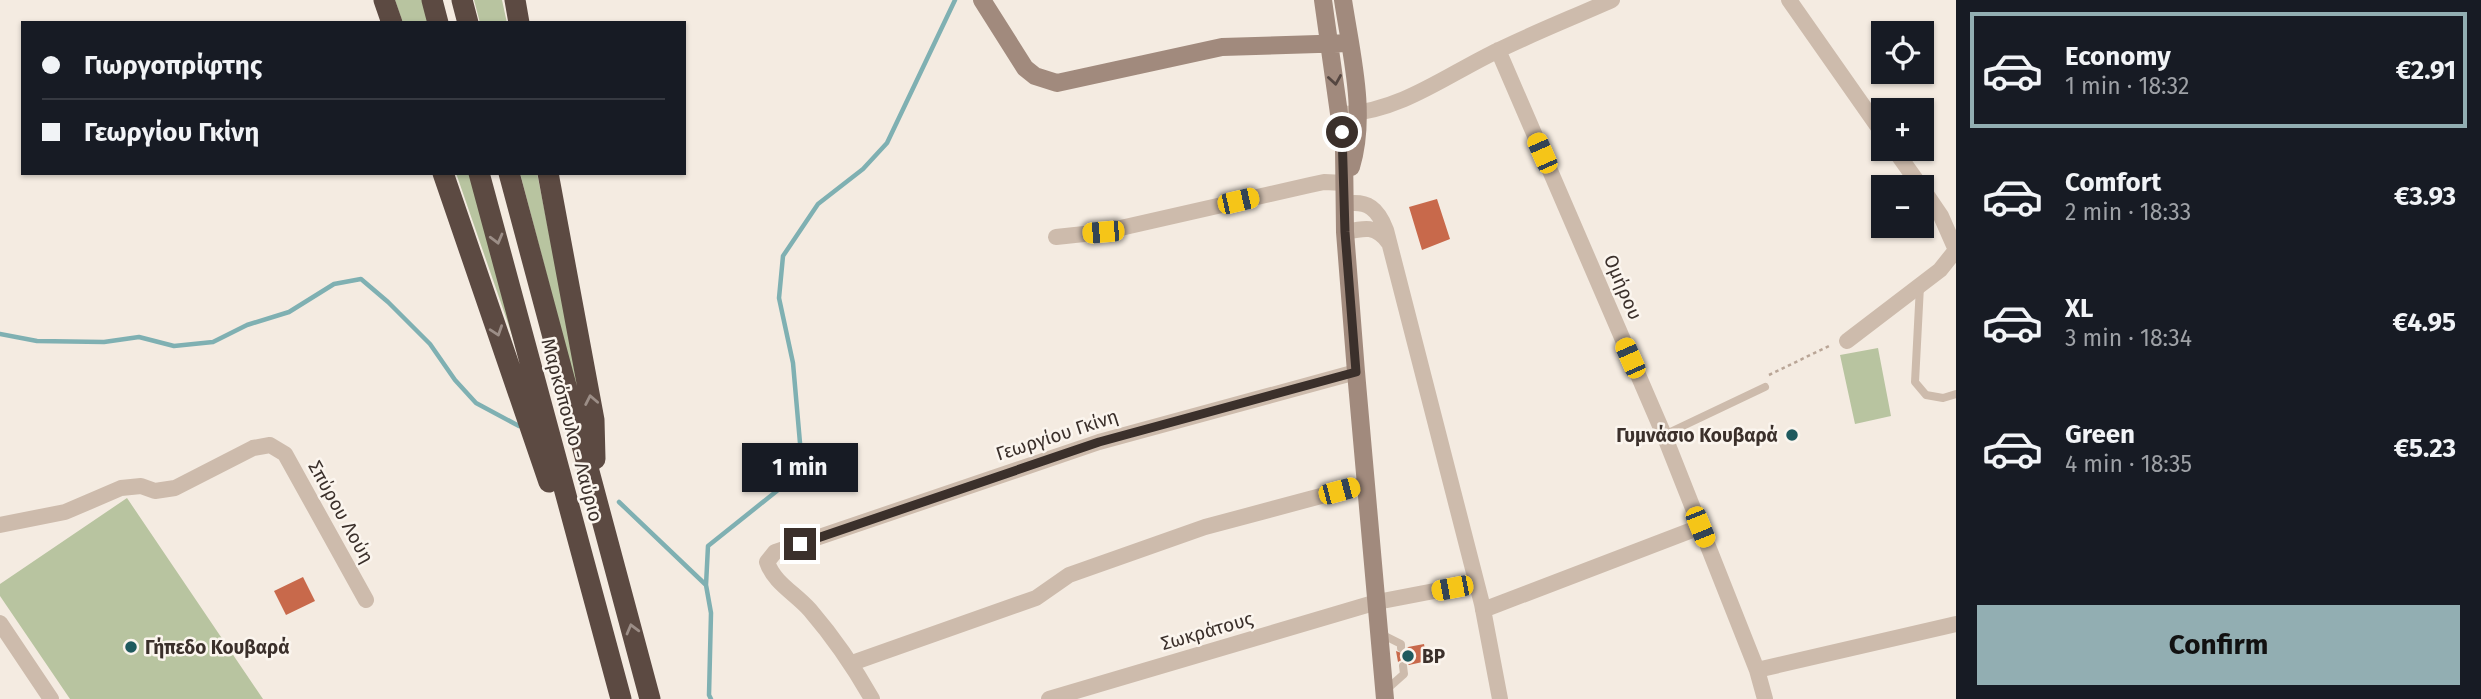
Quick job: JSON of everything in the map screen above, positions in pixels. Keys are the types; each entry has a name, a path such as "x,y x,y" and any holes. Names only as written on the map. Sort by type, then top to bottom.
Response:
{"highway":[{"path":"384,0 391,21"},
{"path":"432,0 437,21"},
{"path":"462,0 467,21"},
{"path":"515,0 519,21"},
{"path":"444,175 568,542 586,570"},
{"name":"Μαρκόπουλο - Λαύριο","path":"480,175 621,699"},
{"name":"Μαρκόπουλο - Λαύριο","path":"510,175 650,699"},
{"path":"548,175 594,419 596,493"}],"main road":[{"path":"982,0 1026,68 1035,76 1057,83 1222,47 1349,43"},
{"path":"1323,0 1329,44 1356,144 1345,183 1345,232 1385,695"},
{"path":"1343,0 1349,43 1349,114"}],"street":[{"path":"1349,114 1399,102 1498,50 1612,0"},
{"path":"1789,0 1871,117"},
{"name":"Ομήρου","path":"1498,50 1664,435 1765,699"},
{"path":"1056,237 1103,232 1324,182 1345,183"},
{"path":"1345,204 1362,202 1373,207 1383,221 1483,610 1500,699"},
{"path":"1847,341 1940,270 1956,250 1934,206"},
{"path":"1345,232 1370,228 1378,230 1388,242"},
{"name":"Γεωργίου Γκίνη","path":"852,663 808,607 771,574 767,562 775,552 1099,442 1356,372"},
{"name":"Σπύρου Λούη","path":"0,525 65,512 121,488 141,486 155,491 175,488 253,448 270,445 285,454 366,600"},
{"path":"872,699 852,663 1036,598 1069,575 1205,527 1366,484"},
{"path":"1483,610 1700,527"},
{"name":"Σωκράτους","path":"1049,699 1377,602 1476,583"},
{"path":"0,623 51,699"},
{"path":"1756,670 1956,624"}],"lane":[{"path":"1920,285 1915,382 1926,395 1943,398 1956,394"},
{"path":"1664,435 1763,384"},
{"path":"1379,633 1401,644 1401,648"},
{"path":"1385,695 1404,674 1403,666"}],"path":[{"path":"1763,384 1831,344 1832,350 1847,341"}],"green space":[{"path":"395,0 426,0 431,21 402,21"},
{"path":"474,0 502,0 507,21 479,21"},
{"path":"457,175 474,175 529,384"},
{"path":"521,175 537,175 582,397 579,398"},
{"path":"1878,348 1891,416 1855,424 1840,355"},
{"name":"Γήπεδο Κουβαρά","path":"127,498 263,699 70,699 0,596 0,584"}],"building":[{"path":"1437,199 1450,239 1422,250 1409,207"},
{"path":"303,577 315,601 286,615 274,591"},
{"path":"1424,644 1427,661 1409,665 1403,659 1398,662 1396,651 1404,654 1408,647"}],"waterway":[{"path":"706,585 708,546 783,486 800,443 793,363 779,298 783,256 818,204 863,169 887,143 955,0"},
{"path":"0,334 37,341 104,342 139,337 174,346 213,342 247,325 289,312 334,284 361,279 430,344 455,380 476,403 519,426"},
{"path":"619,502 706,585 711,613 711,699"}],"place":[{"name":"Γυμνάσιο Κουβαρά","path":"1792,435"},
{"name":"Γήπεδο Κουβαρά","path":"131,647"},
{"name":"BP","path":"1408,656"}],"route":[{"path":"800,544 1099,442 1356,372 1345,232 1342,132"}]}
